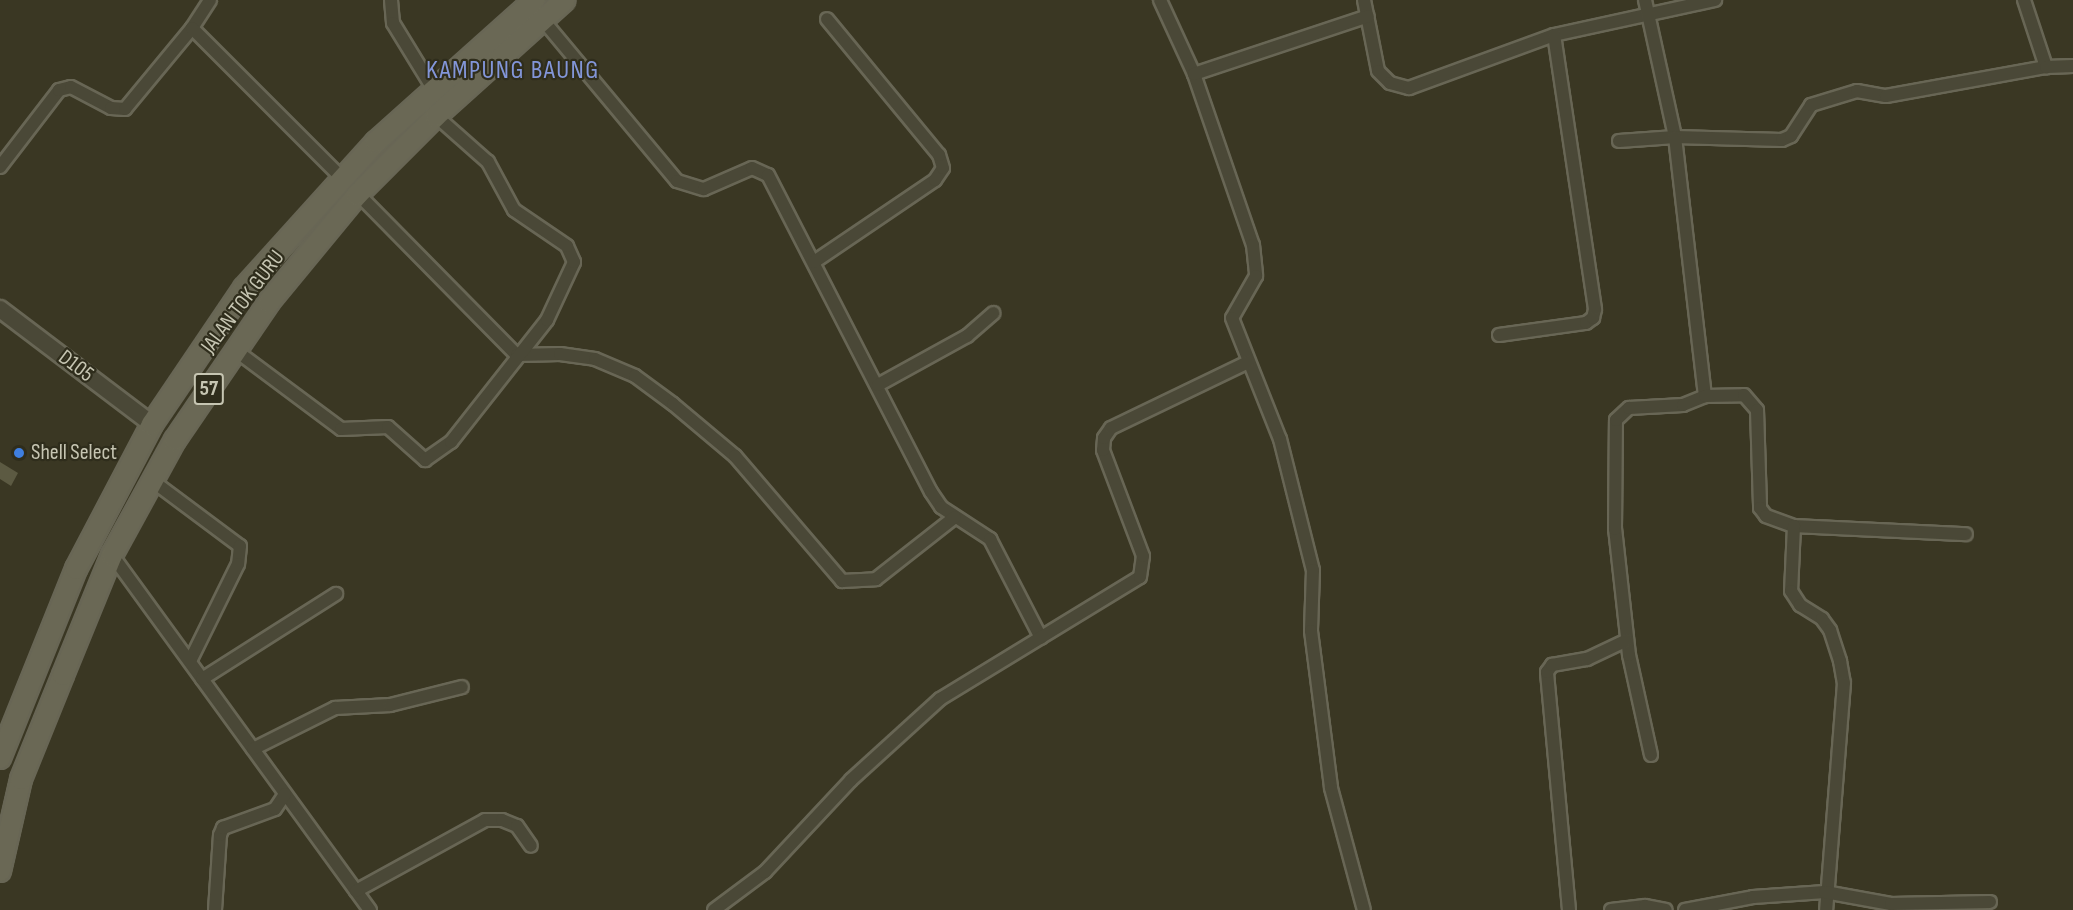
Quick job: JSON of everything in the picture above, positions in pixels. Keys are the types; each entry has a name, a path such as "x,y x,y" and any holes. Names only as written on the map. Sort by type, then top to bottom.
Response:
{"main road":[{"name":"JALAN TOK GURU","path":"0,758 76,569 152,424 244,288 341,177 434,90 536,0"},
{"name":"JALAN TOK GURU","path":"0,871 21,778 96,592 112,555 154,483 175,441 235,350 358,194 436,116 565,0"},
{"path":"55,621 68,621 81,614 96,592"}],"street":[{"path":"0,167 59,90 71,87 111,108 125,109 192,28 210,0"},
{"path":"391,0 393,23 434,90"},
{"path":"1160,0 1194,74 1257,264 1251,287 1233,313 1248,362 1280,440 1313,570 1315,586 1311,631 1331,788 1364,910"},
{"path":"1364,0 1378,71 1390,83 1409,88 1554,34 1715,0"},
{"path":"1645,0 1675,137 1705,396"},
{"path":"2024,0 2046,67"},
{"path":"1194,74 1368,16"},
{"path":"814,262 935,180 943,168 939,155 827,19"},
{"path":"542,20 677,181 704,189 753,168 768,175 931,492 941,507 995,545 1041,638"},
{"path":"192,28 341,177"},
{"path":"1499,335 1586,323 1593,318 1595,309 1554,34"},
{"path":"1619,141 1675,137 1782,141 1791,136 1811,105 1857,91 1886,96 2046,67 2073,66"},
{"path":"235,350 337,427 345,430 384,425 425,460 451,442 547,320 573,268 574,256 567,246 514,210 488,162 436,116"},
{"path":"358,194 518,355 574,355 635,376 735,456 845,582 878,577 955,517"},
{"name":"D105","path":"0,309 152,424"},
{"path":"878,385 968,336 993,313"},
{"path":"714,910 765,872 851,780 940,699 1130,585 1143,571 1143,556 1103,450 1104,438 1111,428 1248,362"},
{"path":"1651,756 1627,640 1615,529 1616,420 1629,408 1683,405 1705,396 1744,395 1754,404 1760,508 1766,516 1794,526 1966,534"},
{"path":"154,483 240,546 238,564 190,661"},
{"path":"1794,526 1791,591 1800,605 1822,619 1830,630 1844,683 1825,892 1826,910"},
{"path":"112,555 370,910"},
{"path":"202,679 336,594"},
{"path":"1569,910 1547,672 1552,665 1587,659 1627,640"},
{"path":"253,749 335,708 390,705 462,687"},
{"path":"215,910 220,835 228,825 275,809 285,794"},
{"path":"356,891 485,820 502,820 517,826 531,846"},
{"path":"1685,910 1752,904 1825,892 1891,904 1990,902"},
{"path":"1611,910 1645,906 1665,910"}],"building":[{"path":"0,462 18,473 11,486 0,479"}],"place":[{"name":"Shell Select","path":"19,453"}],"district":[{"name":"KAMPUNG BAUNG","path":"513,71"}]}
